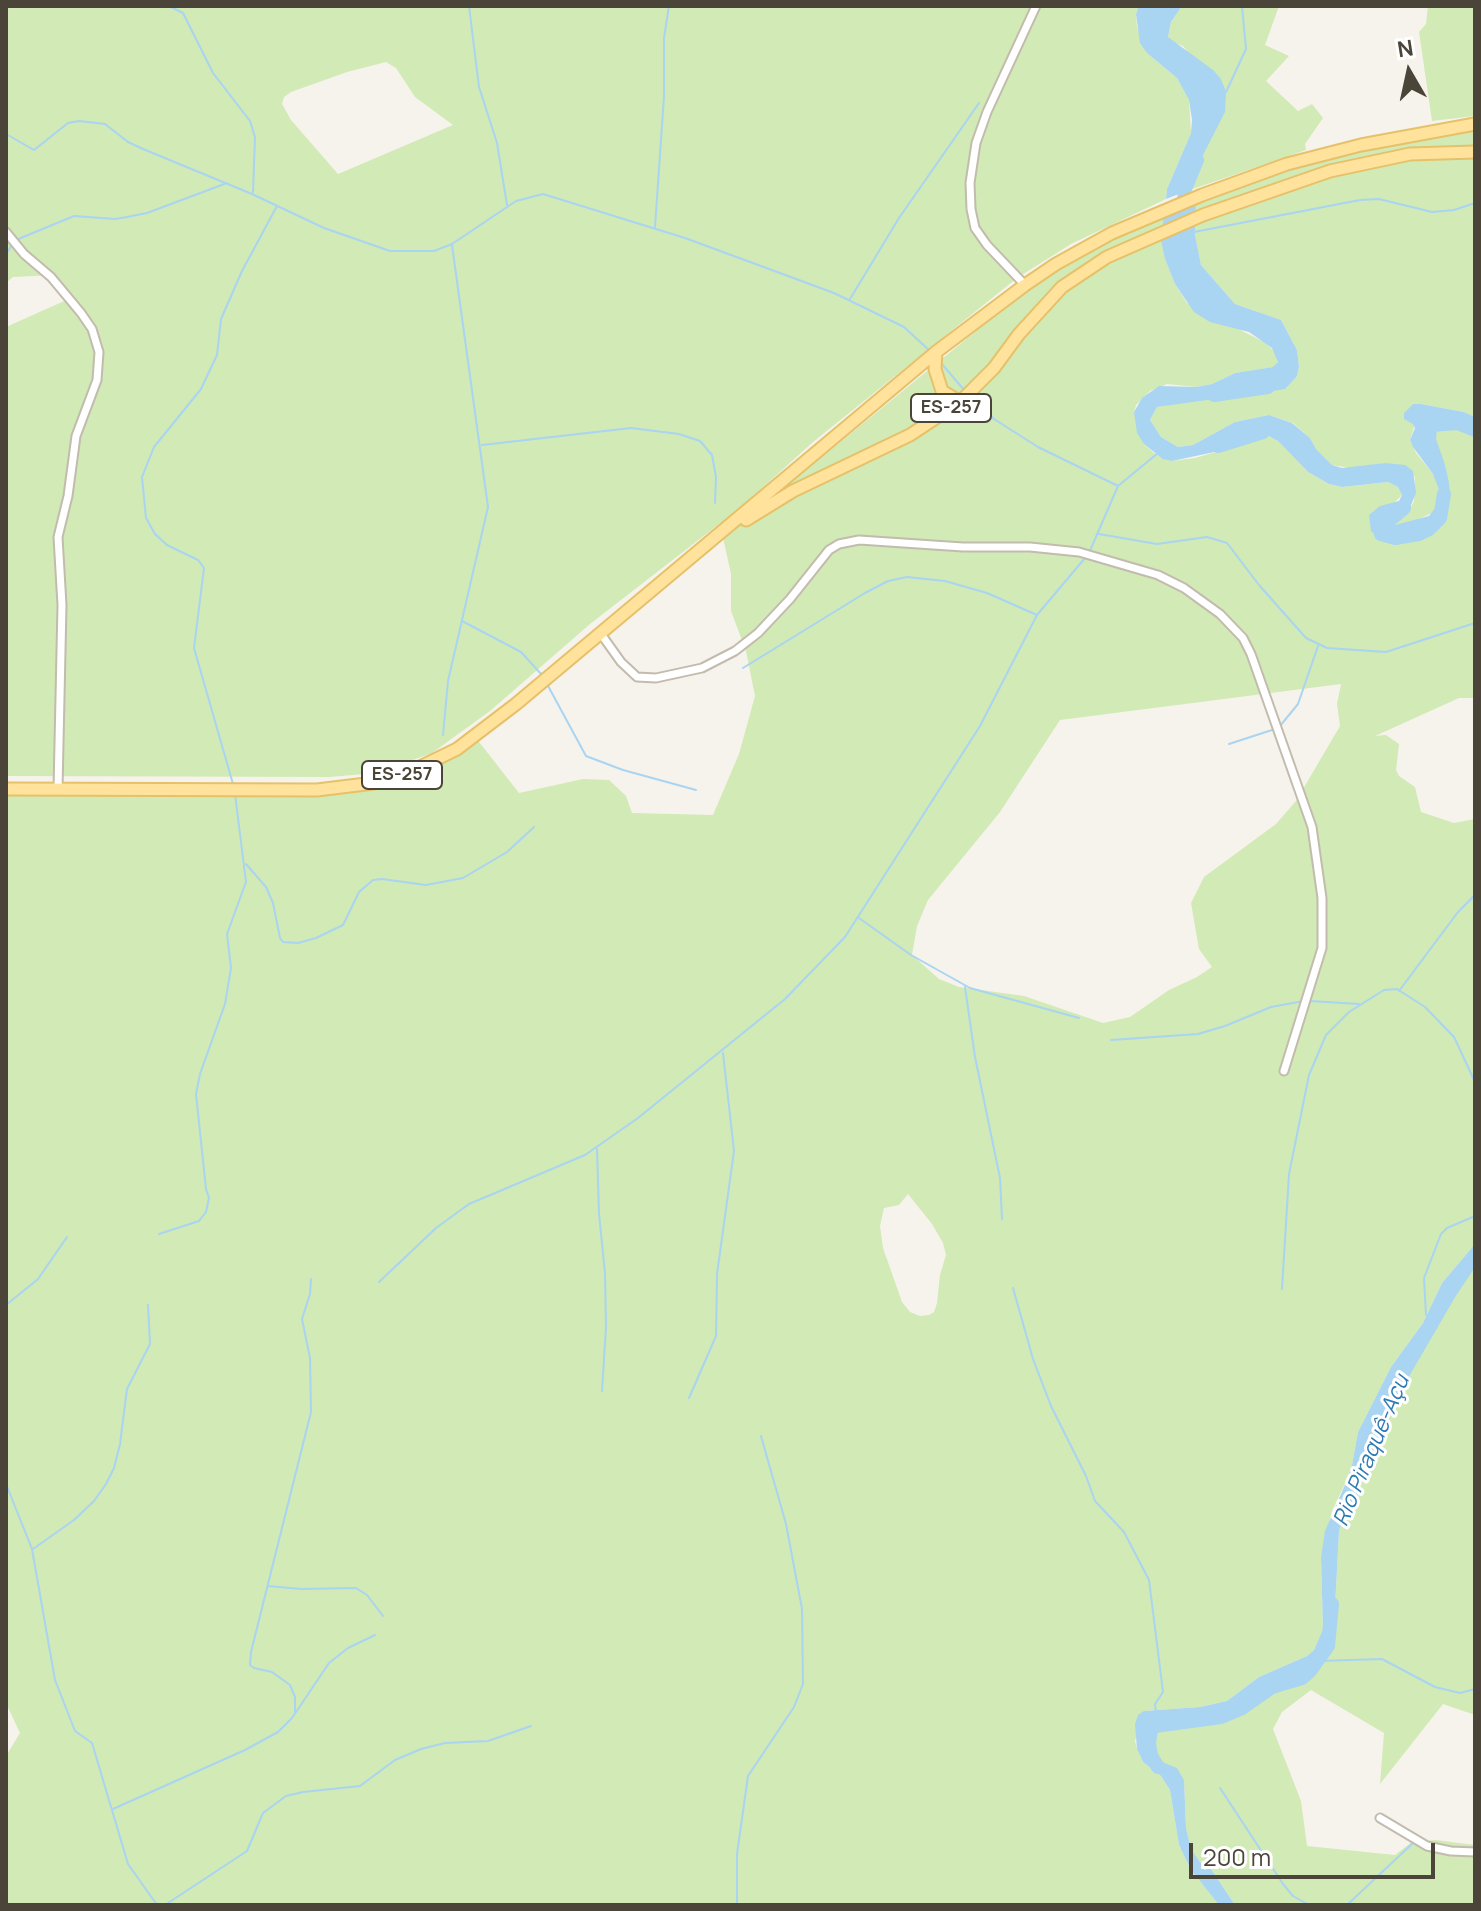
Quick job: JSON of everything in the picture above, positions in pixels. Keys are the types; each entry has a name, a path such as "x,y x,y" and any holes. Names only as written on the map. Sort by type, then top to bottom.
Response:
{"main road":[{"name":"ES-257","path":"6,789 317,790 390,779 457,749 601,634 936,352 1025,285 1086,247 1202,195 1321,155 1394,137 1475,124"},
{"name":"ES-257","path":"718,537 793,491 910,435 960,402 994,368 1019,334 1062,287 1094,264 1203,215 1293,183 1410,154 1475,152"},
{"path":"936,352 935,369 942,391 960,402"}],"street":[{"path":"1025,285 975,228 970,183 976,143 987,112 1036,6"},
{"path":"6,232 24,254 51,277 81,313 92,329 99,352 97,380 76,436 68,496 58,537 62,618 58,789"},
{"path":"601,634 621,662 637,677 656,678 702,668 735,651 758,633 829,550 839,544 859,540 1079,552 1158,575 1184,588 1220,614 1243,638 1312,827 1322,898 1322,948 1284,1071"},
{"path":"1380,1818 1427,1846 1475,1852"}],"green space":[{"path":"6,6 1139,6 1137,27 1147,53 1177,78 1189,100 1191,133 1167,189 1166,199 1071,244 1017,278 813,442 741,507 590,624 490,711 432,753 377,773 329,777 6,776 6,327 71,298 54,275 13,277 6,283","holes":["386,62 396,68 415,97 453,125 338,174 291,120 282,104 284,97 347,72"]},
{"path":"1182,6 1279,6 1265,45 1289,56 1266,81 1298,111 1312,104 1323,118 1305,144 1306,150 1184,192 1208,143 1221,79 1168,37 1171,22"},
{"path":"1428,6 1475,6 1475,116 1432,121 1419,32 1426,24"},
{"path":"1475,130 1475,417 1421,404 1410,440 1440,487 1439,502 1432,513 1410,523 1391,523 1389,517 1409,511 1414,501 1415,477 1385,463 1350,468 1332,465 1293,423 1269,415 1235,422 1193,445 1178,447 1161,437 1150,420 1157,407 1224,396 1241,388 1258,390 1297,376 1299,367 1297,350 1281,320 1235,304 1201,265 1195,236 1196,202 1322,159 1425,136"},
{"path":"1164,214 1165,259 1187,303 1266,343 1276,353 1278,362 1274,367 1235,373 1212,384 1196,387 1167,384 1150,391 1136,405 1134,412 1144,444 1154,453 1172,461 1195,458 1219,451 1244,438 1267,435 1278,441 1308,472 1329,484 1342,487 1388,482 1398,487 1402,495 1393,504 1378,537 1415,530 1436,518 1447,504 1450,496 1446,468 1424,437 1435,425 1447,420 1475,431 1475,698 1459,698 1375,736 1386,735 1399,744 1396,770 1399,776 1415,787 1421,812 1454,823 1475,819 1475,1244 1442,1283 1423,1323 1391,1367 1358,1432 1351,1471 1332,1511 1321,1557 1323,1629 1314,1650 1259,1677 1227,1701 1200,1707 1144,1711 1135,1741 1137,1749 1143,1762 1161,1776 1170,1790 1179,1845 1191,1870 1219,1905 6,1905 6,1756 20,1733 6,1703 6,790 380,786 438,765 476,738 519,793 583,779 609,780 626,796 632,813 713,815 739,754 755,696 746,651 731,611 731,574 723,538 1025,291 1111,238","holes":["1341,684 1337,704 1340,726 1296,801 1276,824 1204,877 1191,903 1199,949 1212,967 1197,977 1169,990 1130,1017 1103,1023 1024,996 959,987 939,979 912,955 917,926 928,900 1000,812 1060,720","908,1194 932,1224 946,1255 937,1303 934,1312 929,1315 910,1312 902,1302 883,1248 880,1226 884,1208 899,1205"]},
{"path":"1475,1261 1475,1715 1443,1704 1380,1784 1384,1733 1311,1690 1282,1712 1273,1729 1301,1801 1307,1846 1395,1855 1412,1842 1436,1840 1475,1845 1475,1905 1235,1905 1211,1869 1200,1862 1191,1849 1186,1828 1184,1780 1149,1752 1146,1741 1149,1727 1152,1723 1226,1717 1243,1708 1266,1688 1298,1675 1318,1658 1325,1646 1335,1607 1339,1531 1344,1516 1358,1501 1360,1466 1377,1421 1452,1283"}],"water":[{"path":"1139,6 1182,6 1171,22 1168,37 1213,70 1226,92 1225,112 1184,192 1166,199 1167,189 1191,133 1192,120 1189,100 1177,78 1147,53 1140,43 1136,14"},
{"path":"1196,202 1195,235 1201,265 1235,304 1281,320 1297,350 1299,367 1297,376 1285,389 1267,392 1241,388 1214,399 1157,407 1150,420 1161,437 1178,447 1193,445 1235,422 1269,415 1292,423 1310,438 1332,465 1342,468 1385,463 1405,465 1413,471 1416,493 1409,510 1389,517 1388,520 1395,525 1429,516 1441,495 1433,474 1413,447 1410,440 1415,428 1404,419 1404,413 1413,404 1464,412 1475,417 1475,431 1446,420 1435,425 1424,437 1427,446 1446,468 1449,483 1450,496 1436,518 1415,530 1376,536 1371,531 1369,515 1380,506 1399,501 1402,495 1398,487 1388,482 1342,487 1329,484 1308,472 1278,441 1267,435 1244,438 1219,451 1172,461 1163,459 1144,444 1137,433 1134,412 1142,398 1159,386 1212,384 1235,373 1273,367 1278,362 1272,348 1249,332 1210,322 1194,312 1175,284 1161,240 1164,214"},
{"path":"1475,1244 1475,1261 1452,1283 1431,1328 1400,1374 1360,1466 1358,1501 1344,1516 1339,1531 1335,1607 1325,1646 1318,1658 1298,1675 1266,1688 1243,1708 1226,1717 1152,1723 1149,1727 1146,1741 1149,1751 1159,1761 1177,1768 1184,1780 1186,1828 1191,1849 1200,1862 1211,1869 1235,1905 1219,1905 1191,1870 1179,1845 1170,1790 1161,1776 1143,1762 1137,1749 1135,1724 1138,1715 1144,1711 1200,1707 1227,1701 1259,1677 1314,1650 1323,1629 1321,1557 1325,1531 1351,1471 1358,1432 1391,1367 1423,1323 1442,1283"}],"waterway":[{"path":"169,6 183,13 213,73 250,121 255,137 253,192"},
{"path":"469,6 479,87 497,143 507,205"},
{"path":"655,227 664,96 664,38 669,6"},
{"path":"1226,92 1246,49 1242,6"},
{"path":"850,299 899,218 979,103"},
{"path":"6,134 34,150 68,123 105,124 143,149 324,228 390,251 434,251 452,244 516,201 543,194 685,238 834,293 904,327 931,352"},
{"name":"Rio Piraquê-Açu","path":"1183,213 1185,189 1197,160"},
{"path":"16,240 74,216 115,219 147,213 227,183"},
{"path":"1194,232 1360,200 1379,199 1432,212 1454,210 1475,203"},
{"path":"233,784 194,648 204,568 198,560 167,545 155,534 146,518 142,477 154,447 201,389 217,355 221,319 242,271 277,206"},
{"path":"6,254 12,245"},
{"path":"443,735 448,681 488,507 452,245"},
{"path":"941,363 965,391"},
{"name":"Rio Piraquê-Açu","path":"1214,395 1268,387"},
{"path":"970,396 994,419 1038,447 1118,486"},
{"name":"Rio Piraquê-Açu","path":"1438,466 1429,440 1430,425 1458,423 1475,430"},
{"path":"482,445 631,428 679,434 700,441 712,455 716,477 715,503"},
{"name":"Rio Piraquê-Açu","path":"1218,446 1263,432"},
{"path":"1089,553 1118,486 1158,453"},
{"name":"Rio Piraquê-Açu","path":"1404,508 1381,527 1381,534 1395,538 1429,529 1440,518 1444,494"},
{"path":"1099,534 1157,544 1207,537 1227,543 1306,638 1327,648 1386,652 1475,623"},
{"path":"379,1282 436,1228 469,1204 585,1155 638,1118 785,999 845,937 980,726 1037,615 1085,558"},
{"path":"743,668 865,593 888,581 907,577 945,581 987,593 1037,615"},
{"path":"462,621 521,652 542,675"},
{"path":"1280,726 1298,704 1318,646"},
{"path":"547,684 586,756 623,770 696,790"},
{"path":"1229,744 1275,729"},
{"path":"159,1234 199,1221 206,1212 209,1198 196,1094 225,1004 231,968 227,934 246,882 235,794"},
{"path":"246,864 266,887 273,903 280,938 283,942 298,943 343,925 359,892 373,880 426,885 463,878 507,852 534,827"},
{"path":"1399,991 1458,912 1475,895"},
{"path":"859,918 911,955 970,988 1079,1018"},
{"path":"965,987 975,1057 1000,1178 1002,1219"},
{"path":"1282,1289 1289,1174 1309,1075 1326,1035 1349,1012 1384,990 1397,989 1425,1007 1454,1037 1475,1082"},
{"path":"1111,1040 1198,1034 1271,1007 1304,1001"},
{"path":"1310,1001 1359,1004"},
{"path":"689,1398 716,1336 717,1274 734,1151 723,1053"},
{"path":"597,1149 605,1273 602,1391"},
{"path":"1426,1315 1424,1278 1441,1234 1447,1228 1475,1216"},
{"path":"6,1305 38,1279 67,1237"},
{"name":"Rio Piraquê-Açu","path":"1353,1482 1400,1378 1450,1292 1475,1259"},
{"path":"295,1713 295,1697 290,1685 272,1672 250,1665 311,1412 310,1358 302,1319 311,1279"},
{"path":"1013,1288 1033,1359 1051,1406 1095,1501 1124,1532 1149,1580 1163,1692 1155,1704 1156,1713"},
{"path":"33,1549 74,1520 94,1501 114,1468 127,1389 150,1344 148,1305"},
{"path":"737,1905 737,1854 748,1776 794,1707 803,1684 802,1609 786,1524 761,1436"},
{"path":"6,1484 32,1549 55,1680 75,1731 92,1743 128,1864 157,1905"},
{"path":"268,1586 356,1588 367,1595 383,1616"},
{"name":"Rio Piraquê-Açu","path":"1158,1767 1151,1756 1149,1743 1151,1730 1155,1726 1221,1717 1242,1708 1272,1687 1302,1678 1310,1671 1328,1646 1332,1604"},
{"path":"113,1809 278,1732 292,1718 329,1663 348,1648 375,1635"},
{"path":"1319,1661 1382,1659 1435,1687 1460,1693 1475,1689"},
{"path":"165,1905 247,1851 263,1813 286,1796 360,1786 395,1760 421,1749 445,1743 488,1741 531,1726"},
{"path":"1220,1788 1283,1884 1293,1896 1309,1905"},
{"path":"1347,1905 1413,1843"}]}
